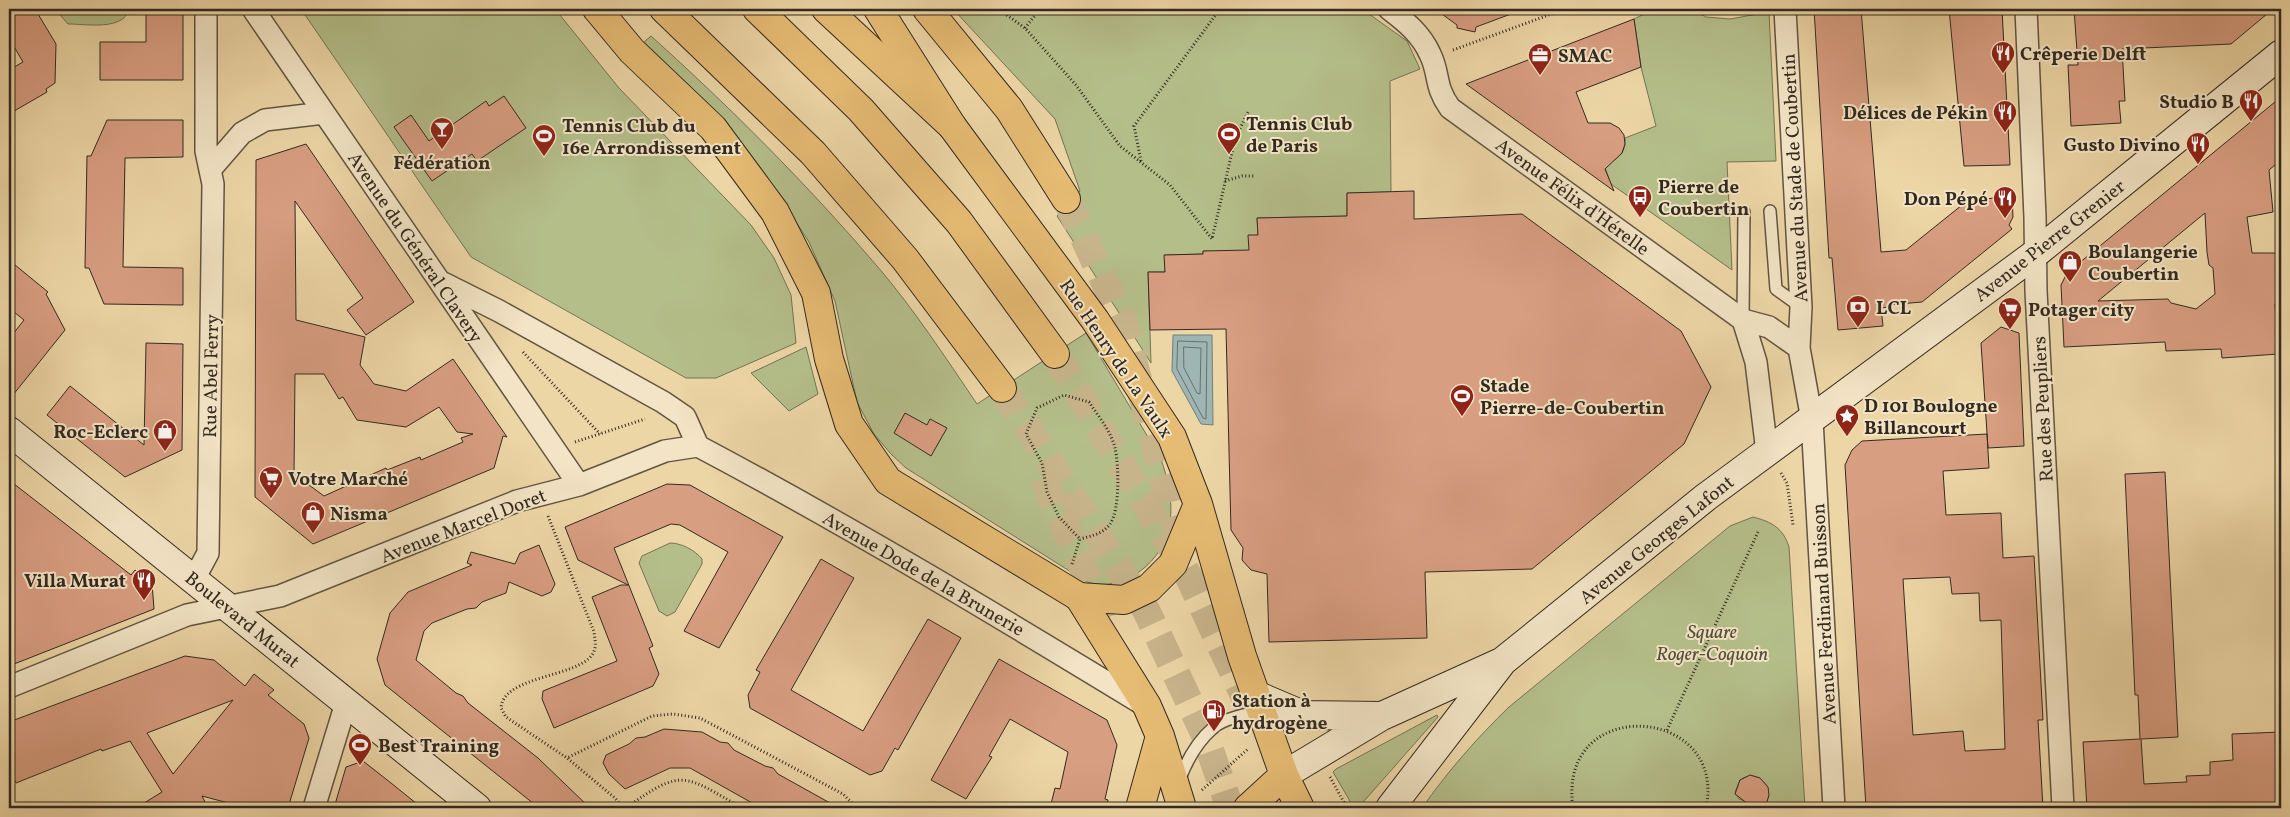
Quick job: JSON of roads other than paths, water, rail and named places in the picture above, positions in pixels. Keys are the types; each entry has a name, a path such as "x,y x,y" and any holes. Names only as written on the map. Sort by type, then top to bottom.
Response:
{"main road":[{"path":"596,9 632,51 713,128 775,212 816,293 829,359 849,424 888,480 1080,597 1147,706 1185,798"},
{"path":"664,9 813,153 904,258 1002,388"},
{"path":"757,9 861,110 959,222 1055,354"},
{"path":"826,9 952,126"},
{"name":"Rue Henry de La Vaulx","path":"878,9 952,126 1095,320 1172,437 1198,504 1242,656 1284,775 1300,808"},
{"path":"927,9 1009,109 1066,199"},
{"name":"Avenue Pierre Grenier","path":"1812,420 2036,253 2281,54"},
{"name":"Avenue Georges Lafont","path":"1390,808 1503,661 1706,497 1812,420"},
{"name":"Boulevard Murat","path":"9,431 230,607 477,808"},
{"path":"1080,597 1124,600 1149,588 1173,564 1198,504"},
{"name":"Avenue Georges Lafont","path":"1248,808 1284,775 1382,716 1503,661"},
{"path":"1259,704 1303,715 1382,716"},
{"path":"1140,808 1160,736"}],"street":[{"name":"Rue Abel Ferry","path":"194,579 208,553 213,184 206,151 206,9"},
{"name":"Avenue du Général Clavery","path":"253,9 579,485"},
{"name":"Avenue Félix d'Hérelle","path":"1389,9 1413,27 1431,54 1441,95 1450,108 1743,320 1769,327 1800,348"},
{"name":"Avenue du Stade de Coubertin","path":"1785,9 1801,307 1800,348"},
{"name":"Rue des Peupliers","path":"2026,9 2063,808"},
{"path":"210,170 242,133 265,120 324,113"},
{"path":"440,282 499,311 663,402 685,417 698,446"},
{"path":"1743,320 1756,362 1767,452"},
{"path":"1800,348 1812,420"},
{"name":"Avenue Ferdinand Buisson","path":"1812,420 1834,808"},
{"name":"Avenue Marcel Doret","path":"9,687 186,615 280,596 517,500 579,485 665,451 698,446"},
{"name":"Avenue Dode de la Brunerie","path":"698,446 964,594 1147,706"},
{"path":"314,808 346,703"}],"lane":[{"path":"1770,211 1776,289 1801,307"},
{"path":"1743,320 1744,212"},
{"path":"1185,798 1186,764 1210,722 1248,713 1259,704"}],"water":[{"path":"1173,335 1212,335 1213,425 1201,424 1172,371"}],"tunnel":[{"path":"1066,199 1124,324 1181,547"},
{"path":"1055,354 1188,575 1249,706"},
{"path":"1002,388 1146,610 1204,733 1230,808"},
{"path":"1043,478 1106,619"}],"place":[{"name":"Crêperie Delft","path":"2003,74"},
{"name":"SMAC","path":"1540,76"},
{"name":"Studio B","path":"2251,122"},
{"name":"Délices de Pékin","path":"2005,133"},
{"name":"Fédération","path":"442,150"},
{"name":"Tennis Club de Paris","path":"1229,155"},
{"name":"Tennis Club du 16e Arrondissement","path":"544,157"},
{"name":"Gusto Divino","path":"2198,165"},
{"name":"Pierre de Coubertin","path":"1640,218"},
{"name":"Don Pépé","path":"2005,219"},
{"name":"Boulangerie Coubertin","path":"2070,283"},
{"name":"LCL","path":"1858,328"},
{"name":"Potager city","path":"2010,330"},
{"name":"Stade Pierre-de-Coubertin","path":"1462,417"},
{"name":"D 101 Boulogne Billancourt","path":"1847,437"},
{"name":"Roc-Eclerc","path":"165,452"},
{"name":"Votre Marché","path":"271,499"},
{"name":"Nisma","path":"313,534"},
{"name":"Villa Murat","path":"144,601"},
{"name":"Station à hydrogène","path":"1214,732"},
{"name":"Best Training","path":"360,766"}],"park label":[{"name":"Square Roger-Coquoin","path":"1712,642"}]}
